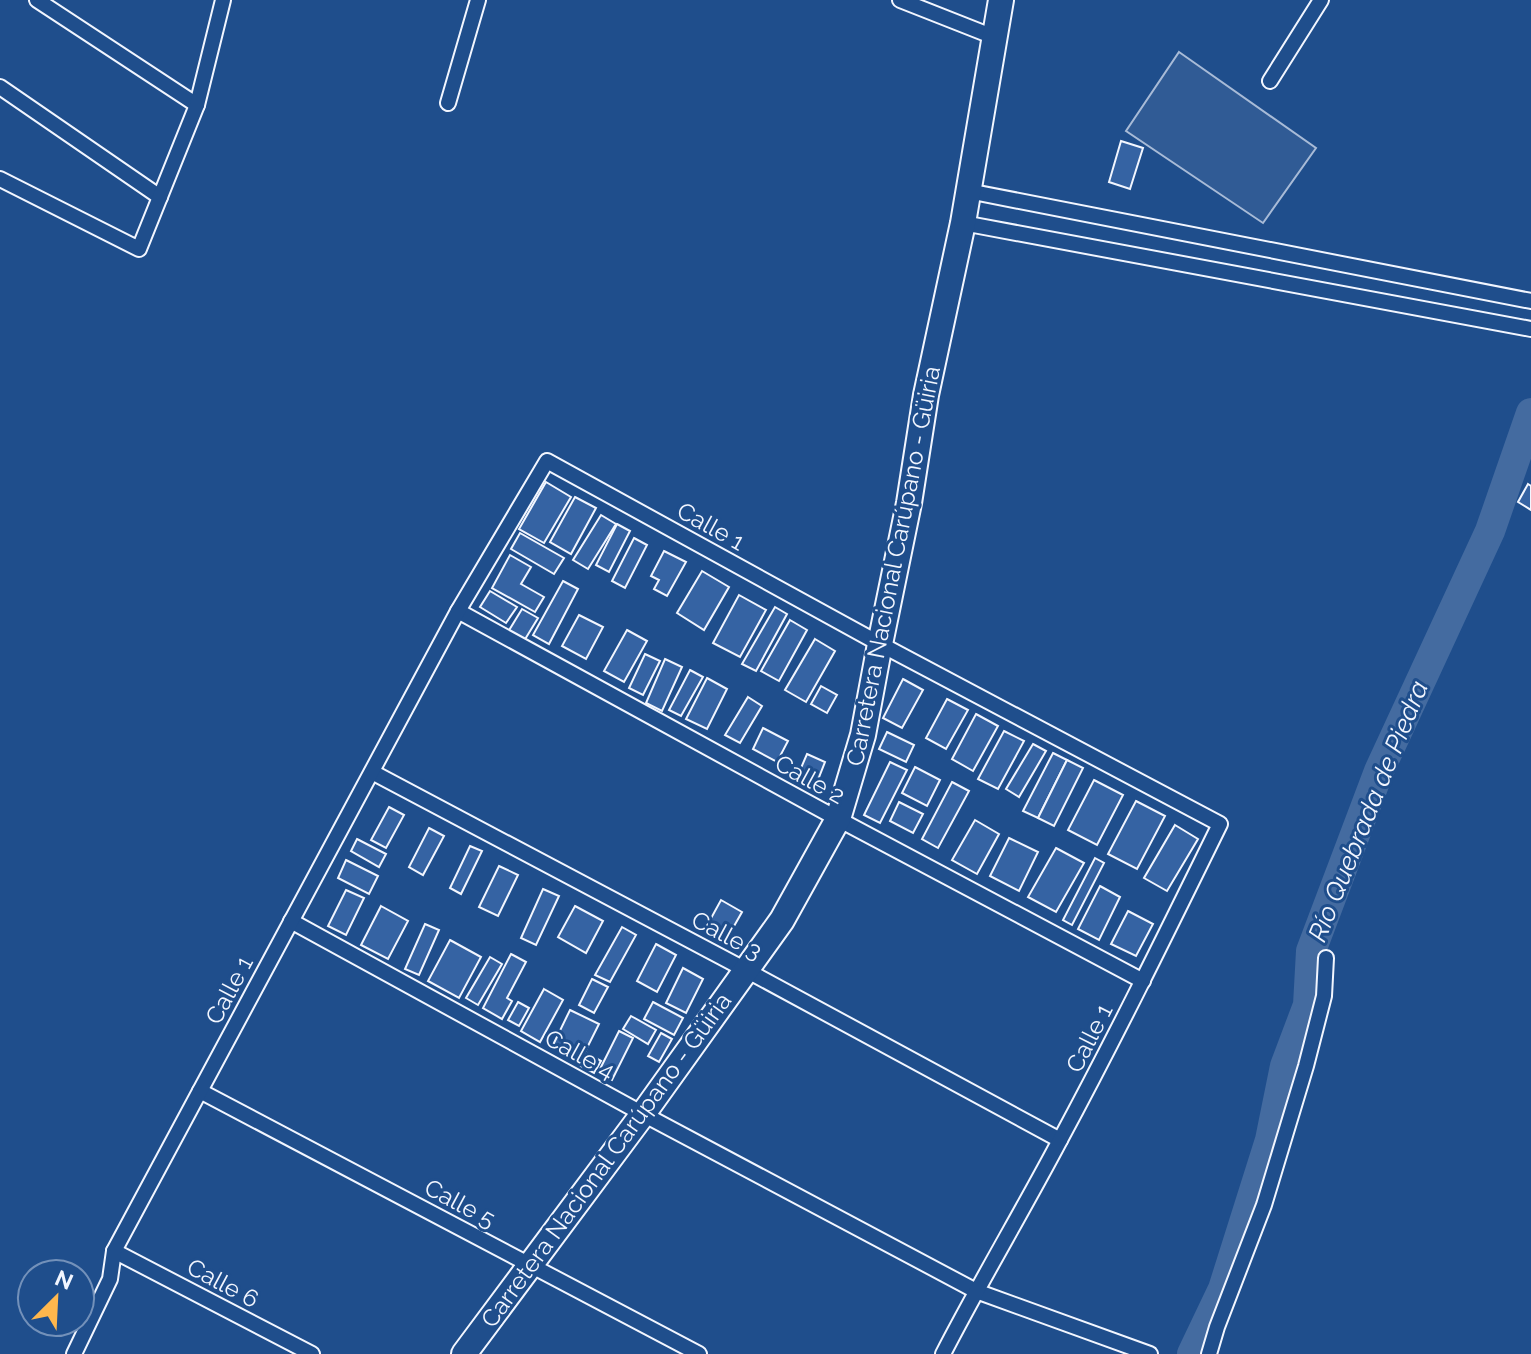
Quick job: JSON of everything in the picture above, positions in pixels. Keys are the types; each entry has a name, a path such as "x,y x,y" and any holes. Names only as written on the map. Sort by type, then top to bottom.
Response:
{"highway":[{"name":"Carretera Nacional Carúpano - Güiria","path":"464,1354 643,1114 782,920 838,819 863,735 909,503 926,395 963,223 1001,0"}],"street":[{"path":"37,0 197,105"},
{"path":"0,179 139,249 197,105 223,0"},
{"path":"448,103 478,0"},
{"path":"900,0 994,37"},
{"path":"1270,81 1321,0"},
{"path":"0,87 160,197"},
{"path":"968,191 1531,301"},
{"path":"963,223 1531,329"},
{"name":"Calle 1","path":"74,1354 110,1279 114,1251 458,611 547,461 880,644 1220,824 1060,1140 943,1354"},
{"name":"Calle 2","path":"458,611 838,819 1143,981"},
{"name":"Calle 3","path":"372,772 1060,1140"},
{"name":"Calle 4","path":"291,921 643,1114 976,1291 1150,1354"},
{"path":"1209,1354 1264,1205 1306,1066 1324,996 1326,958"},
{"name":"Calle 5","path":"200,1091 699,1354"},
{"name":"Calle 6","path":"114,1251 312,1354"}],"shaded area":[{"path":"1179,52 1316,148 1263,223 1126,131"}],"building":[{"path":"1121,141 1143,148 1130,189 1109,182"},
{"path":"546,482 571,497 544,543 519,529"},
{"path":"1528,484 1531,486 1531,510 1518,502"},
{"path":"575,497 596,508 571,554 550,542"},
{"path":"601,515 616,524 588,569 573,560"},
{"path":"617,524 630,531 609,572 596,565"},
{"path":"520,533 564,558 554,574 511,549"},
{"path":"634,538 647,545 625,588 612,581"},
{"path":"664,551 686,562 667,596 654,589 659,580 651,576"},
{"path":"510,555 531,567 521,584 544,597 535,612 492,588"},
{"path":"702,571 729,587 704,630 677,613"},
{"path":"563,581 578,589 549,644 533,635"},
{"path":"490,591 517,607 506,623 480,607"},
{"path":"739,595 766,610 740,657 713,643"},
{"path":"775,607 787,614 756,671 742,664"},
{"path":"522,609 538,618 524,641 508,632"},
{"path":"579,615 603,627 586,659 562,646"},
{"path":"790,620 807,630 779,681 761,671"},
{"path":"627,630 647,641 624,682 604,671"},
{"path":"815,639 835,651 806,702 785,690"},
{"path":"645,654 660,661 643,695 629,688"},
{"path":"665,659 682,667 662,711 646,703"},
{"path":"690,670 703,677 681,716 669,710"},
{"path":"707,678 727,689 707,729 686,719"},
{"path":"903,679 923,690 902,728 883,718"},
{"path":"821,686 837,695 827,713 811,704"},
{"path":"748,697 762,706 740,743 725,735"},
{"path":"947,699 968,710 946,749 926,738"},
{"path":"976,714 998,726 973,771 952,759"},
{"path":"763,728 788,741 777,762 753,749"},
{"path":"1004,731 1024,741 998,789 978,779"},
{"path":"887,732 914,745 906,762 879,749"},
{"path":"1033,744 1046,751 1019,797 1006,789"},
{"path":"1053,753 1067,760 1038,818 1023,811"},
{"path":"807,754 825,762 814,790 795,782"},
{"path":"1067,760 1083,768 1054,826 1038,818"},
{"path":"890,762 907,770 880,823 864,815"},
{"path":"915,767 940,780 927,806 902,793"},
{"path":"1094,780 1123,795 1097,845 1068,830"},
{"path":"952,782 969,791 938,848 922,839"},
{"path":"1136,801 1165,816 1137,869 1108,854"},
{"path":"899,802 923,814 913,833 890,821"},
{"path":"389,807 404,815 386,848 371,840"},
{"path":"975,820 999,834 977,874 952,860"},
{"path":"1175,825 1198,839 1167,891 1144,878"},
{"path":"429,828 444,836 423,875 409,867"},
{"path":"1009,838 1038,852 1019,891 990,876"},
{"path":"357,839 386,854 379,867 351,851"},
{"path":"470,846 482,851 461,894 450,888"},
{"path":"1056,848 1084,863 1056,912 1028,897"},
{"path":"1095,858 1104,863 1072,925 1063,920"},
{"path":"346,860 378,876 369,894 338,878"},
{"path":"499,866 518,875 498,916 479,907"},
{"path":"1100,886 1120,897 1099,940 1078,929"},
{"path":"543,889 559,896 536,945 521,938"},
{"path":"346,890 364,898 346,935 328,926"},
{"path":"721,900 742,912 725,942 704,931"},
{"path":"381,906 408,921 388,959 361,945"},
{"path":"575,906 603,921 586,953 558,937"},
{"path":"1128,911 1153,924 1136,956 1111,944"},
{"path":"425,924 439,930 419,975 405,969"},
{"path":"622,927 636,935 610,982 595,975"},
{"path":"450,940 481,957 459,998 428,981"},
{"path":"656,944 676,955 657,992 637,981"},
{"path":"511,954 526,962 507,998 512,1001 502,1019 483,1008"},
{"path":"490,957 502,964 478,1005 466,998"},
{"path":"683,968 703,979 686,1013 666,1003"},
{"path":"592,979 608,987 594,1013 579,1005"},
{"path":"544,989 563,1000 540,1042 521,1031"},
{"path":"518,1002 529,1008 519,1026 508,1020"},
{"path":"653,1002 683,1018 674,1035 644,1019"},
{"path":"570,1010 599,1024 581,1060 552,1047"},
{"path":"631,1016 656,1030 648,1044 623,1029"},
{"path":"619,1031 633,1038 612,1080 598,1073"},
{"path":"661,1033 672,1039 659,1062 648,1056"},
{"path":"588,1054 601,1061 594,1073 581,1066"}],"waterway":[{"name":"Río Quebrada de Piedra","path":"1192,1354 1223,1289 1270,1140 1285,1066 1308,1005 1311,951 1379,771 1490,531 1531,413"}]}
